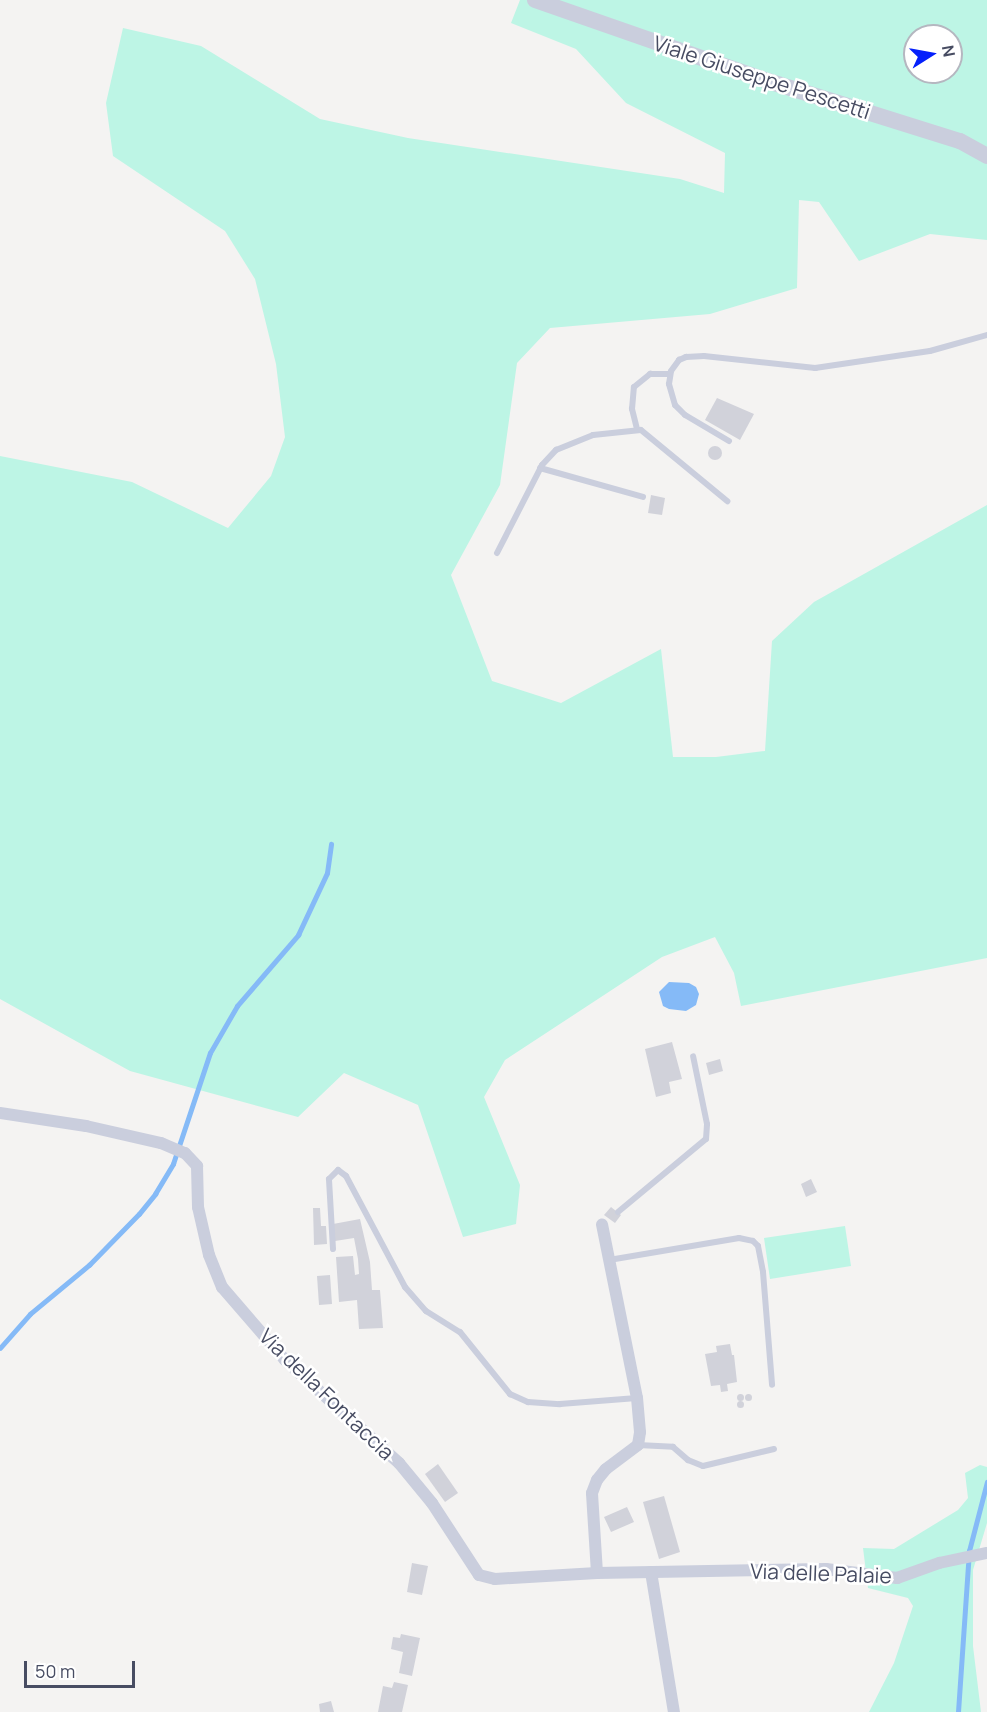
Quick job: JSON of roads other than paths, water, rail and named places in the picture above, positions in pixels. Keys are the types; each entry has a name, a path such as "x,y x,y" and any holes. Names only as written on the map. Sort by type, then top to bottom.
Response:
{"street":[{"name":"Viale Giuseppe Pescetti","path":"535,0 778,84 960,141 987,156"},
{"name":"Via della Fontaccia","path":"0,1113 86,1126 185,1153 197,1166 198,1207 209,1255 222,1287 285,1360 399,1464 432,1503 479,1575 495,1579 651,1572"},
{"path":"597,1573 592,1493 597,1480 606,1469 638,1445 640,1432 637,1398 609,1260 605,1222"},
{"name":"Via delle Palaie","path":"651,1572 826,1569 897,1578 955,1559 983,1553"},
{"path":"651,1572 674,1712"}],"lane":[{"path":"729,441 679,410 672,398 670,374 679,360 694,356 815,368 930,351 987,335"},
{"path":"637,429 632,409 634,387 650,374 670,374"},
{"path":"497,553 540,468 556,450 593,435 637,429 646,433 727,501"},
{"path":"540,468 643,497"},
{"path":"618,1212 706,1139 707,1124 693,1056"},
{"path":"333,1249 328,1179 338,1170 346,1176 405,1287 426,1311 460,1332 510,1394 528,1402 560,1404 637,1398"},
{"path":"609,1260 739,1238 753,1240 758,1246 763,1272 772,1384"},
{"path":"638,1445 673,1447 688,1461 704,1466 774,1449"}],"water":[{"path":"669,982 689,983 696,987 699,994 696,1005 686,1011 663,1006 659,992"}],"waterway":[{"path":"0,1348 30,1314 89,1265 139,1214 155,1194 173,1164 210,1053 237,1006 298,935 327,873 331,844"},
{"path":"958,1712 969,1551 987,1482"}]}
